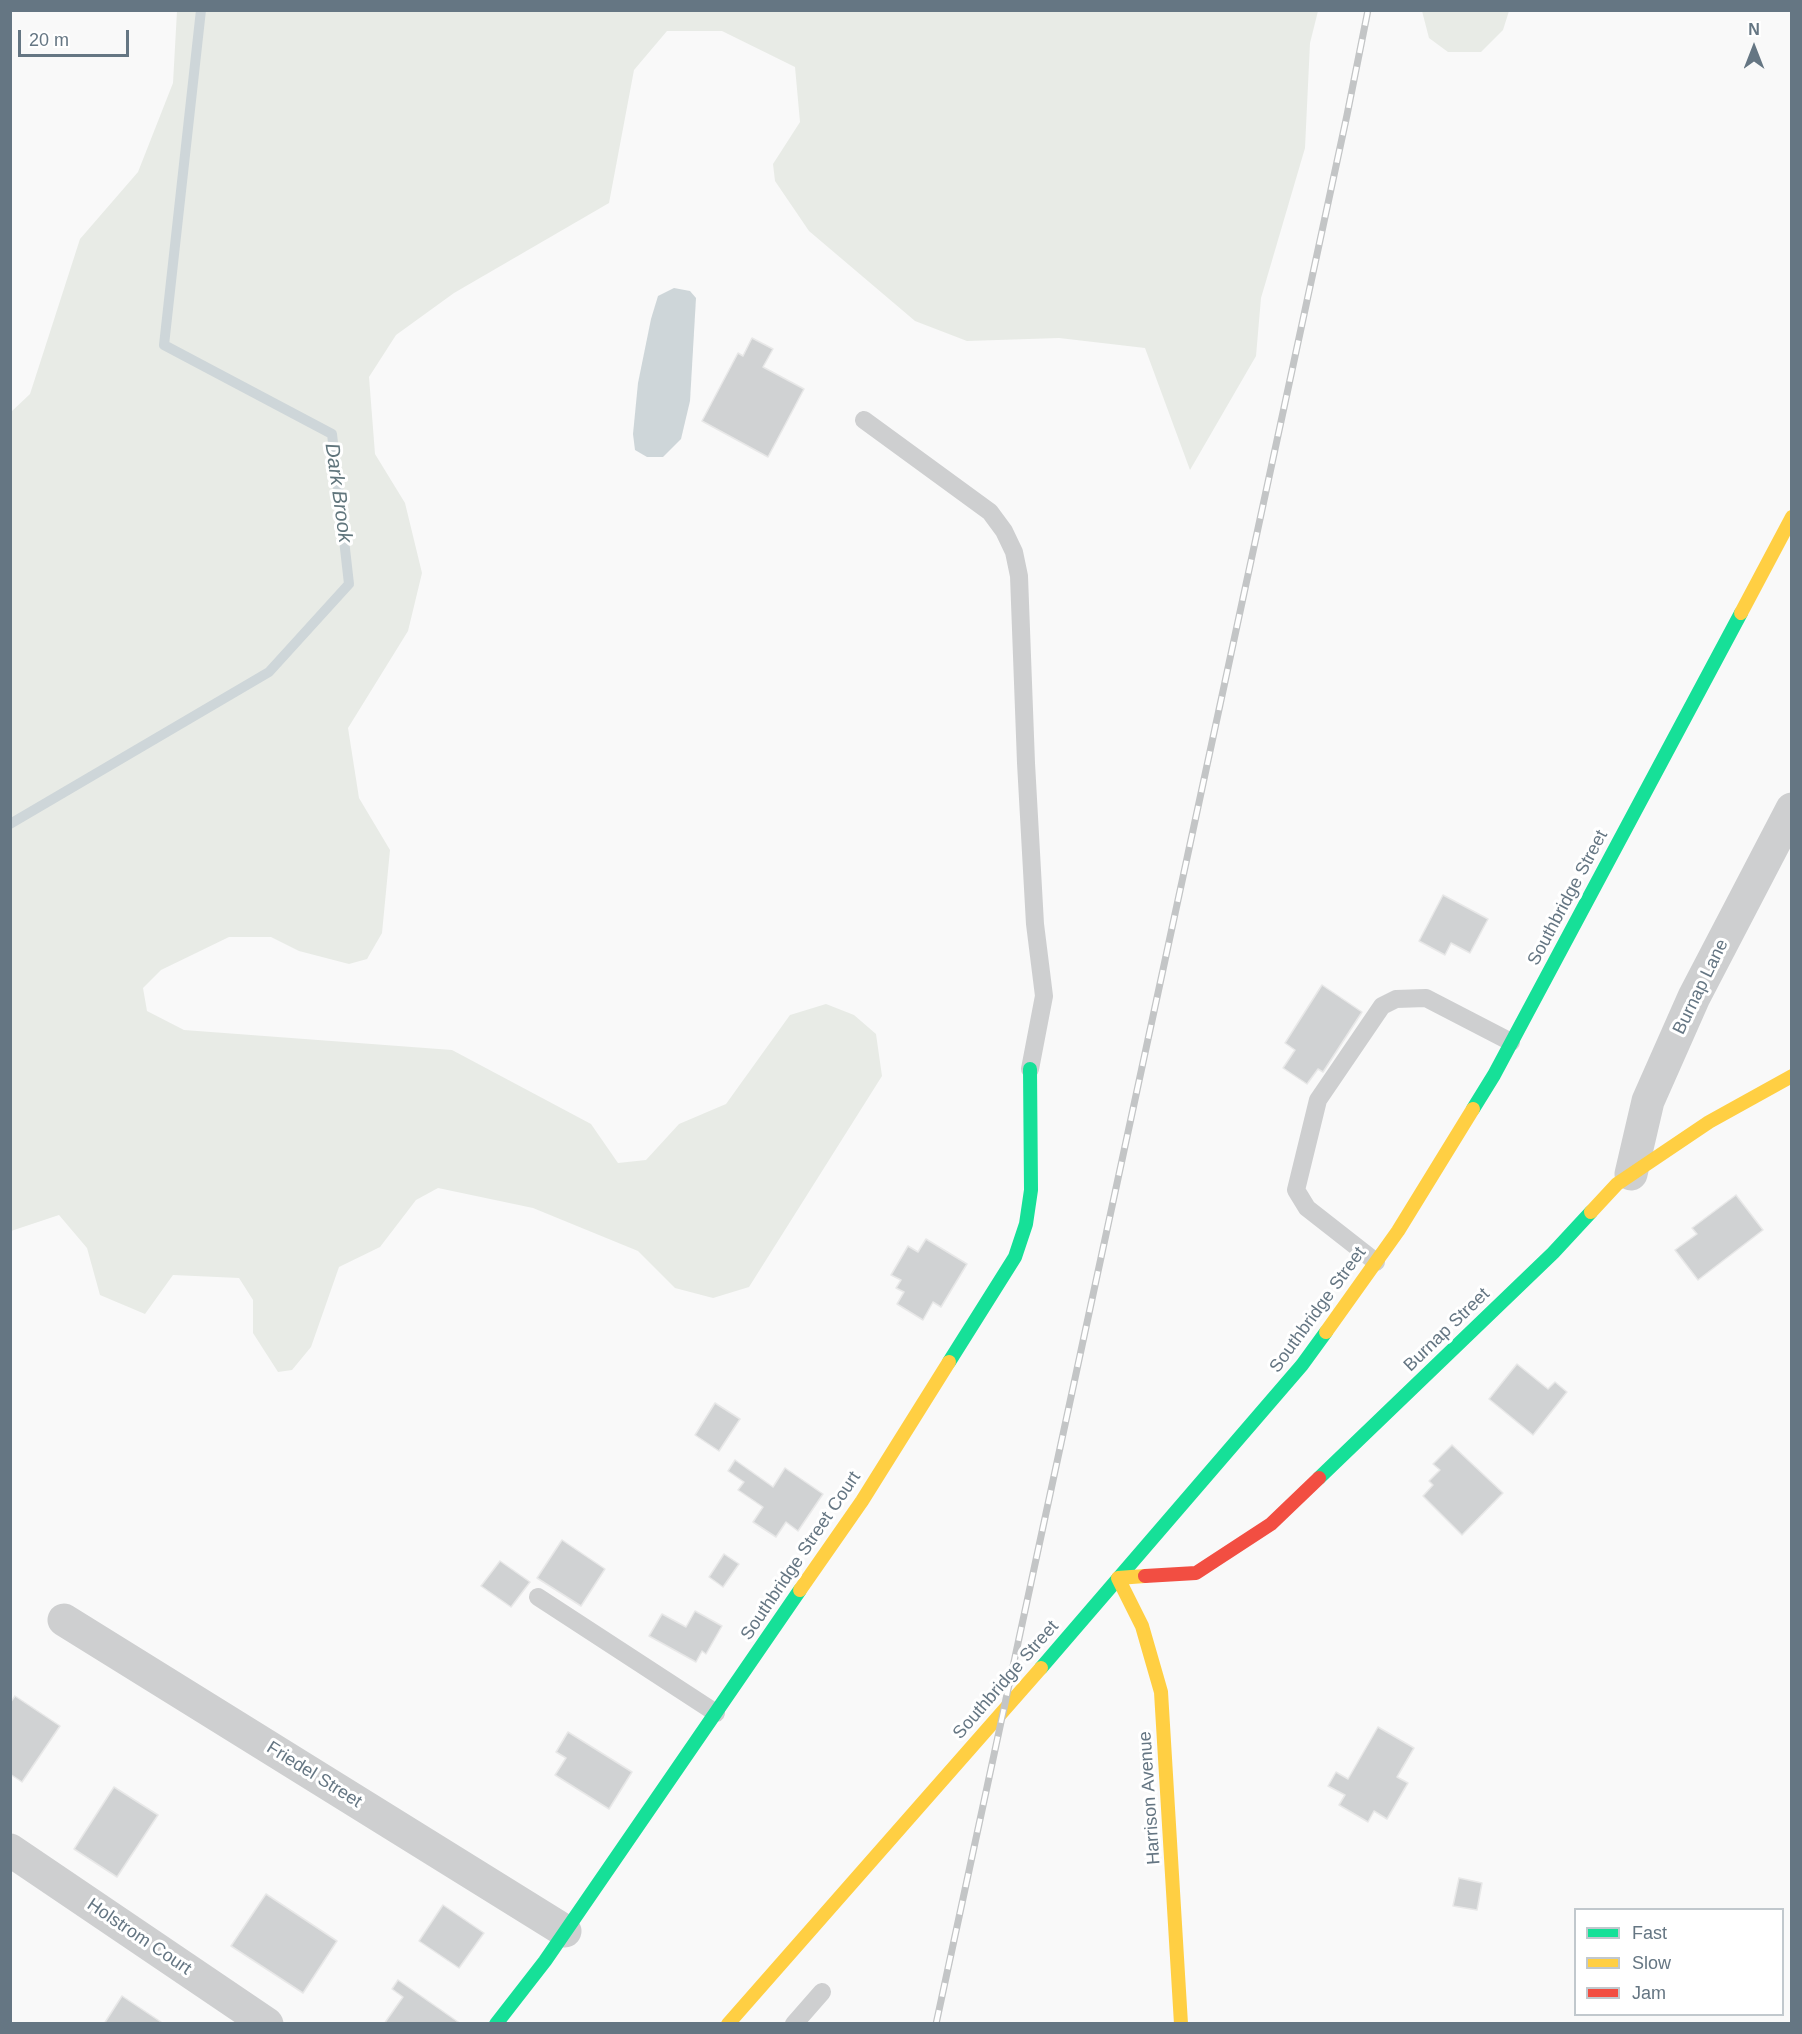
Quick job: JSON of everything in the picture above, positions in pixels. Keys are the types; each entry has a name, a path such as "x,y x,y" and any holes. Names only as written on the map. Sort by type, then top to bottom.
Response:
{"street":[{"name":"Southbridge Street","path":"728,2024 1163,1528 1302,1365 1376,1262 1410,1212 1494,1075 1791,517"},
{"name":"Burnap Lane","path":"1631,1174 1648,1101 1657,1080 1694,997 1791,809"},
{"name":"Southbridge Street Court","path":"496,2024 545,1961 862,1501 1015,1257 1026,1224 1031,1190 1030,1069"},
{"name":"Burnap Street","path":"1118,1578 1196,1573 1271,1524 1553,1252 1617,1184 1701,1127 1791,1076"},
{"name":"Harrison Avenue","path":"1118,1578 1142,1626 1161,1692 1181,2024"},
{"name":"Friedel Street","path":"64,1620 565,1931"},
{"name":"Holstrom Court","path":"10,1850 267,2024"}],"lane":[{"path":"864,420 990,512 1004,531 1014,552 1019,576 1026,775 1035,924 1044,996 1030,1069"},
{"path":"1376,1262 1307,1208 1296,1190 1318,1100 1382,1006 1396,999 1426,998 1511,1042"},
{"path":"538,1597 716,1713"},
{"path":"794,2024 822,1992"}],"shaded area":[{"path":"1422,10 1509,11 1503,30 1481,52 1448,52 1429,38"},
{"path":"177,11 1318,11 1310,43 1305,148 1261,298 1256,356 1190,470 1145,348 1059,338 967,341 915,321 809,231 775,181 773,164 800,122 795,67 722,31 667,31 634,70 609,203 454,293 396,335 369,377 375,454 405,503 422,573 408,631 348,728 359,798 390,850 382,933 367,959 349,964 299,951 271,937 229,937 161,970 143,988 147,1011 184,1030 452,1050 591,1124 618,1163 646,1160 679,1124 726,1104 790,1015 826,1004 854,1015 876,1034 882,1076 749,1287 713,1298 675,1288 638,1251 533,1208 438,1188 416,1200 380,1247 339,1267 311,1347 292,1370 278,1372 253,1333 253,1300 239,1278 173,1275 145,1314 100,1295 87,1248 59,1215 11,1231 11,412 30,394 80,239 138,172 173,83"},
{"path":"674,288 690,291 696,298 690,401 681,439 663,457 647,457 635,450 633,434 638,383 658,296"}],"building":[{"path":"752,338 773,349 763,367 804,389 768,457 702,421 738,353 743,356"},
{"path":"1443,895 1488,919 1470,953 1451,943 1445,955 1419,941"},
{"path":"1322,985 1362,1012 1323,1072 1318,1069 1307,1084 1283,1068 1295,1050 1285,1043"},
{"path":"1736,1195 1763,1230 1698,1280 1675,1250 1697,1234 1692,1228"},
{"path":"926,1239 967,1264 941,1307 933,1302 923,1320 897,1304 904,1292 896,1288 901,1280 891,1275 908,1246 918,1252"},
{"path":"1517,1364 1548,1389 1555,1382 1567,1392 1533,1435 1489,1399"},
{"path":"715,1403 740,1419 719,1451 695,1435"},
{"path":"1452,1445 1503,1493 1462,1535 1423,1496 1433,1485 1429,1481 1440,1470 1433,1464"},
{"path":"735,1460 773,1487 785,1468 823,1494 798,1531 786,1522 776,1537 753,1522 763,1507 738,1490 744,1482 728,1471"},
{"path":"562,1540 605,1569 581,1606 537,1578"},
{"path":"724,1554 739,1564 723,1587 709,1577"},
{"path":"500,1561 530,1582 511,1607 481,1586"},
{"path":"695,1611 722,1626 706,1654 702,1651 696,1662 649,1636 662,1614 686,1627"},
{"path":"15,1696 60,1726 22,1782 10,1774 10,1703"},
{"path":"1378,1727 1414,1748 1397,1777 1408,1783 1387,1819 1374,1811 1368,1822 1339,1805 1345,1795 1328,1786 1336,1772 1348,1779"},
{"path":"568,1732 632,1772 609,1809 555,1775 566,1758 556,1752"},
{"path":"114,1787 158,1815 117,1877 74,1849"},
{"path":"1459,1878 1482,1883 1477,1910 1453,1906"},
{"path":"266,1894 337,1941 303,1993 231,1946"},
{"path":"443,1905 484,1933 459,1968 419,1941"},
{"path":"398,1980 461,2024 384,2024 403,1997 392,1989"},
{"path":"122,1996 164,2024 104,2024"}],"waterway":[{"name":"Dark Brook","path":"10,824 269,672 349,584 332,434 164,345 201,10"}],"railway":[{"path":"936,2024 1368,10"}],"traffic: fast":[{"path":"1473,1109 1494,1075 1741,613"},
{"path":"949,1362 1015,1257 1026,1224 1031,1190 1030,1069"},
{"path":"1319,1478 1553,1253 1591,1212"},
{"path":"1041,1668 1302,1365 1326,1332"},
{"path":"496,2024 545,1961 800,1590"}],"traffic: slow":[{"path":"1741,613 1792,517"},
{"path":"1591,1212 1617,1184 1709,1122 1792,1076"},
{"path":"1326,1332 1398,1231 1473,1109"},
{"path":"800,1590 862,1501 949,1362"},
{"path":"1145,1576 1118,1578 1142,1626 1161,1692 1181,2024"},
{"path":"728,2024 1041,1668"}],"traffic: jam":[{"path":"1145,1576 1196,1573 1271,1524 1319,1478"}]}
